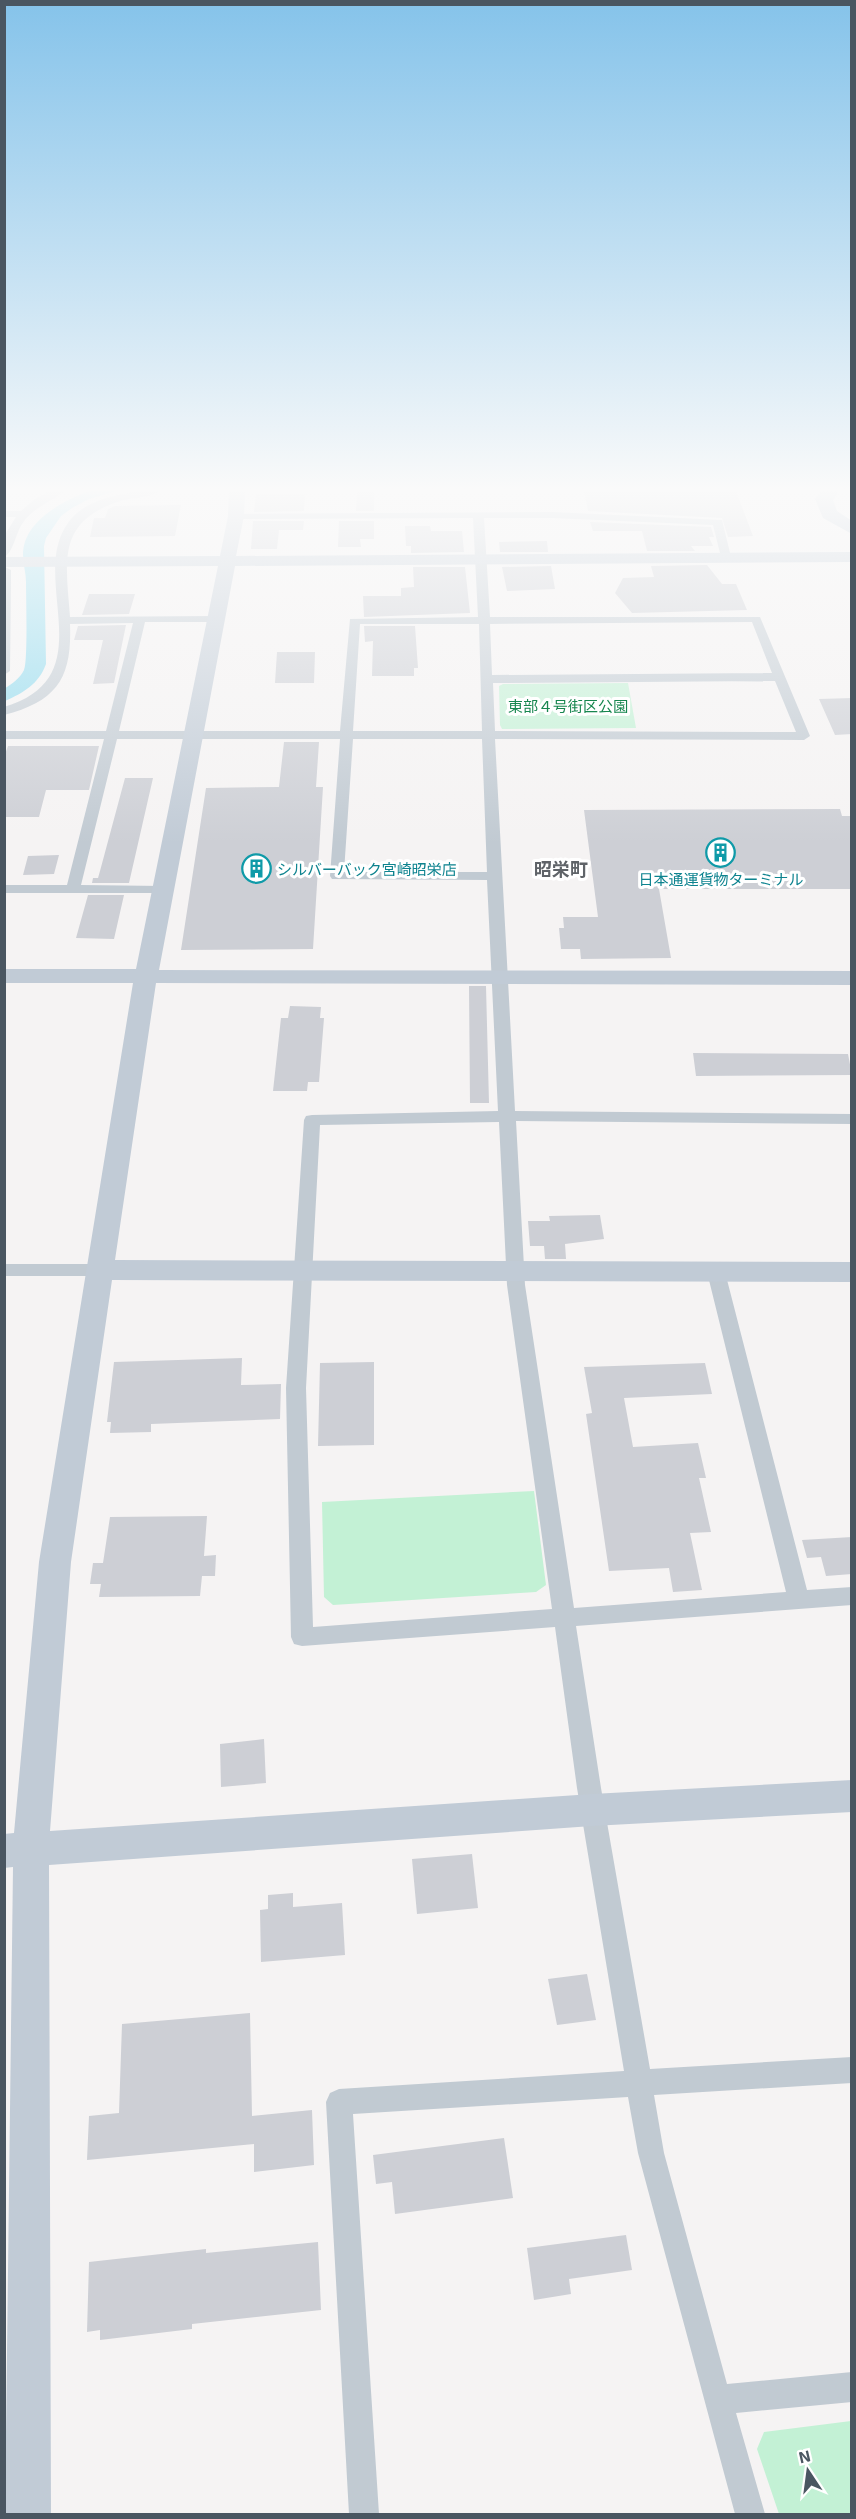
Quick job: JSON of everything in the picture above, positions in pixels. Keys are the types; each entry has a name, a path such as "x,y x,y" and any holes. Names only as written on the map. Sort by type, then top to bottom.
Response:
{"street":[{"path":"4,671 6,609"},
{"path":"4,727 7,710 33,701 56,680 64,659 63,609"},
{"path":"28,2514 18,1850 55,1562 146,976 218,609"},
{"path":"484,609 494,876 514,1271 592,1810 651,2153 750,2514"},
{"path":"73,890 140,619"},
{"path":"64,621 216,619"},
{"path":"4,735 346,735 488,734 804,736 756,619 354,621 346,735 337,876 494,876"},
{"path":"486,679 778,677"},
{"path":"4,889 164,890"},
{"path":"4,976 852,978"},
{"path":"852,1119 506,1116 312,1120 296,1388 302,1636 852,1596"},
{"path":"4,1270 852,1272"},
{"path":"716,1272 799,1600"},
{"path":"18,1850 592,1810 852,1796"},
{"path":"364,2514 339,2102 852,2070"},
{"path":"717,2400 852,2386"}],"green space":[{"name":"東部４号街区公園","path":"628,683 636,728 502,729 500,725 499,686 503,684"},
{"path":"534,1491 546,1585 536,1592 333,1605 324,1597 322,1502"},
{"path":"851,2421 851,2514 779,2514 757,2449 764,2432"}],"water":[{"path":"26,609 45,609 46,664 43,671 30,687 5,701 4,689 13,683 24,670"}],"building":[{"path":"84,609 131,609 129,614 82,615"},
{"path":"364,609 470,609 470,613 364,617"},
{"path":"628,609 747,610 632,613"},
{"path":"126,625 114,683 93,684 103,640 74,640 78,626"},
{"path":"364,626 415,626 418,668 414,668 414,676 372,676 373,641 365,642"},
{"path":"277,652 315,652 314,683 275,683"},
{"path":"852,698 852,734 835,735 819,699"},
{"name":"シルバーバック宮崎昭栄店","path":"284,742 319,742 316,787 323,787 313,949 181,950 206,788 279,787"},
{"path":"8,746 99,746 89,790 46,790 39,817 4,817 4,757"},
{"path":"125,778 153,778 129,883 92,883 93,878 98,878"},
{"name":"日本通運貨物ターミナル","path":"840,809 842,816 852,816 852,889 659,889 671,958 581,959 580,949 561,949 559,928 564,928 563,917 598,917 584,810"},
{"path":"59,855 54,874 23,875 28,856"},
{"path":"88,895 124,895 114,939 76,938"},
{"path":"469,986 486,986 489,1103 470,1103"},
{"path":"290,1006 321,1007 320,1018 324,1018 319,1082 308,1082 307,1091 273,1091 281,1018 288,1018"},
{"path":"693,1053 848,1054 852,1075 696,1076"},
{"path":"600,1215 604,1239 565,1244 566,1259 545,1259 544,1246 530,1246 528,1221 550,1221 549,1216"},
{"path":"242,1358 241,1385 281,1384 280,1419 151,1424 151,1432 110,1433 111,1422 107,1422 114,1362"},
{"path":"374,1362 374,1445 318,1446 320,1363"},
{"path":"705,1363 712,1394 624,1398 633,1447 698,1443 706,1478 699,1478 711,1532 690,1533 702,1590 673,1592 669,1568 609,1571 586,1414 592,1413 584,1367"},
{"path":"207,1516 204,1556 216,1555 215,1576 202,1576 200,1596 99,1597 101,1584 90,1584 93,1563 103,1563 110,1517"},
{"path":"852,1537 852,1574 826,1576 821,1557 807,1558 802,1540"},
{"path":"264,1739 266,1783 221,1787 220,1744"},
{"path":"472,1854 478,1908 417,1914 412,1859"},
{"path":"293,1893 293,1907 342,1903 345,1955 261,1962 260,1910 268,1909 268,1895"},
{"path":"587,1974 596,2020 557,2025 548,1979"},
{"path":"250,2013 252,2116 312,2110 314,2165 254,2172 254,2144 87,2160 89,2116 119,2113 122,2024"},
{"path":"504,2138 513,2198 395,2214 392,2182 376,2184 373,2155"},
{"path":"626,2235 632,2270 569,2279 571,2294 534,2300 527,2248"},
{"path":"318,2242 321,2310 192,2324 192,2329 100,2340 100,2330 87,2332 89,2262 206,2249 206,2253"}],"place":[{"name":"日本通運貨物ターミナル","path":"721,852"},
{"name":"シルバーバック宮崎昭栄店","path":"256,869"}],"district":[{"name":"昭栄町","path":"561,869"}]}
